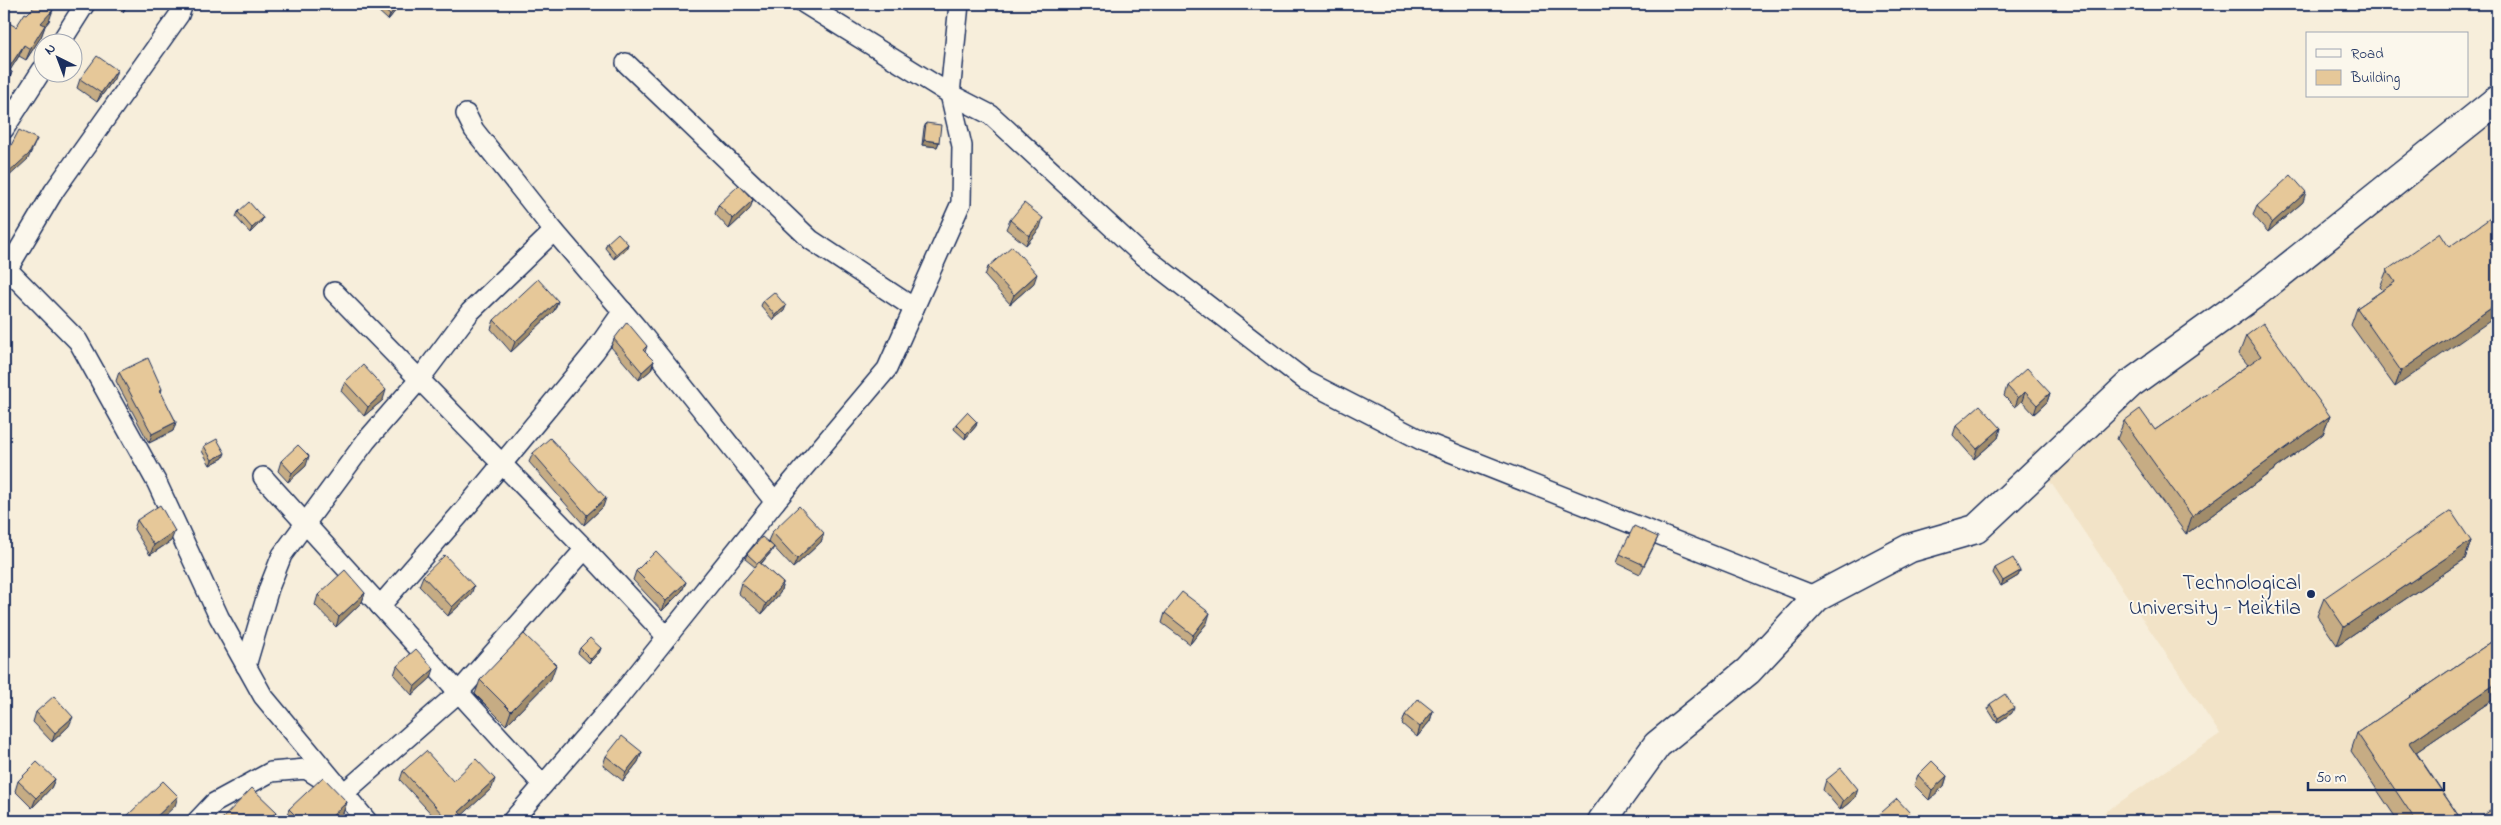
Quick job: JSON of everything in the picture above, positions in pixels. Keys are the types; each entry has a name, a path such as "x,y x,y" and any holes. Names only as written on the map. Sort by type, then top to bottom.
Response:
{"street":[{"path":"67,32 85,4"},
{"path":"183,4 179,15 54,191 6,272 78,341 157,483 219,617 262,696 367,821"},
{"path":"805,4 950,94 992,115 1140,253 1306,380 1425,442 1817,597"},
{"path":"512,821 667,637 775,502 887,369 961,203 962,146 950,94 959,4"},
{"path":"626,63 811,240 914,308"},
{"path":"4,129 34,82"},
{"path":"1602,821 1657,746 1748,671 1817,597 1910,548 1976,528 2130,384 2256,293 2497,100"},
{"path":"466,114 474,130 554,231 623,311 775,502"},
{"path":"246,666 269,588 282,555 366,441 419,380 470,312 554,231"},
{"path":"334,292 585,549 667,637"},
{"path":"380,606 469,504 595,351 623,311"},
{"path":"264,477 543,785"},
{"path":"344,793 458,693 585,549"},
{"path":"197,821 214,802 271,772 306,769 344,793"}],"shaded area":[{"name":"Technological University - Meiktila","path":"2497,110 2497,821 2092,821 2220,734 2031,453 2254,302"}],"building":[{"path":"37,4 53,4 50,8 53,10 41,23 45,25 41,32 32,32 32,46 30,49 24,45 8,69 12,72 4,84 4,20 16,27 25,13 27,14"},
{"path":"398,4 390,15 378,5"},
{"path":"97,56 117,70 101,93 82,80 82,76"},
{"path":"926,123 941,125 939,142 924,140"},
{"path":"19,130 37,139 29,154 4,179 4,156"},
{"path":"2291,175 2306,192 2272,223 2257,206"},
{"path":"739,185 753,200 733,219 718,205"},
{"path":"249,202 263,218 252,228 238,212"},
{"path":"1024,203 1043,218 1029,236 1010,220"},
{"path":"2496,214 2497,304 2401,371 2357,308 2395,282 2387,270 2440,233 2449,247"},
{"path":"618,233 628,244 616,254 607,243"},
{"path":"1012,246 1037,274 1014,295 988,267"},
{"path":"538,279 558,301 515,342 494,320"},
{"path":"774,292 786,306 775,315 763,301"},
{"path":"627,322 647,346 643,350 654,361 642,372 614,339"},
{"path":"2263,323 2330,416 2192,516 2124,421 2140,409 2155,430 2261,356 2246,336"},
{"path":"148,358 162,389 160,390 176,422 152,434 119,372"},
{"path":"363,365 386,390 368,407 345,382"},
{"path":"2027,368 2050,393 2037,405 2025,392 2018,398 2007,386"},
{"path":"1980,405 2001,428 1977,449 1956,426"},
{"path":"967,412 977,422 966,434 956,424"},
{"path":"550,438 606,498 587,515 533,453"},
{"path":"217,439 225,453 212,460 204,446"},
{"path":"298,445 309,456 292,473 281,461"},
{"path":"160,505 175,531 154,545 137,520"},
{"path":"799,506 824,533 797,559 772,532"},
{"path":"2451,511 2471,541 2344,627 2324,598"},
{"path":"1634,526 1658,537 1644,565 1620,554"},
{"path":"762,537 774,547 758,564 747,554"},
{"path":"656,551 686,582 666,601 636,571"},
{"path":"445,555 474,586 452,607 423,576"},
{"path":"2013,558 2020,571 2003,581 1995,568"},
{"path":"759,562 783,583 766,604 741,583"},
{"path":"345,570 365,593 339,617 318,595"},
{"path":"1182,592 1210,613 1193,635 1165,613"},
{"path":"524,634 556,665 511,711 480,680"},
{"path":"590,638 601,648 591,659 580,648"},
{"path":"2497,638 2497,683 2409,743 2462,821 2416,821 2357,733"},
{"path":"416,649 434,669 415,686 397,666"},
{"path":"2005,694 2014,708 1998,718 1990,704"},
{"path":"54,696 73,717 55,733 36,712"},
{"path":"1418,699 1433,711 1420,727 1405,715"},
{"path":"622,736 642,752 626,772 606,756"},
{"path":"426,751 453,781 476,759 495,779 459,812 468,821 445,821 442,818 444,816 403,771"},
{"path":"1932,761 1947,776 1932,790 1918,775"},
{"path":"37,762 55,779 36,798 18,781"},
{"path":"1841,768 1858,789 1843,801 1826,780"},
{"path":"323,777 347,802 327,821 301,821 289,809"},
{"path":"163,781 178,796 152,821 126,821 124,819"},
{"path":"252,788 277,812 267,821 220,821"},
{"path":"1897,799 1910,813 1901,821 1876,821 1874,819"},
{"path":"2497,806 2497,821 2475,821"}],"place":[{"name":"Technological University - Meiktila","path":"2311,594"}]}
